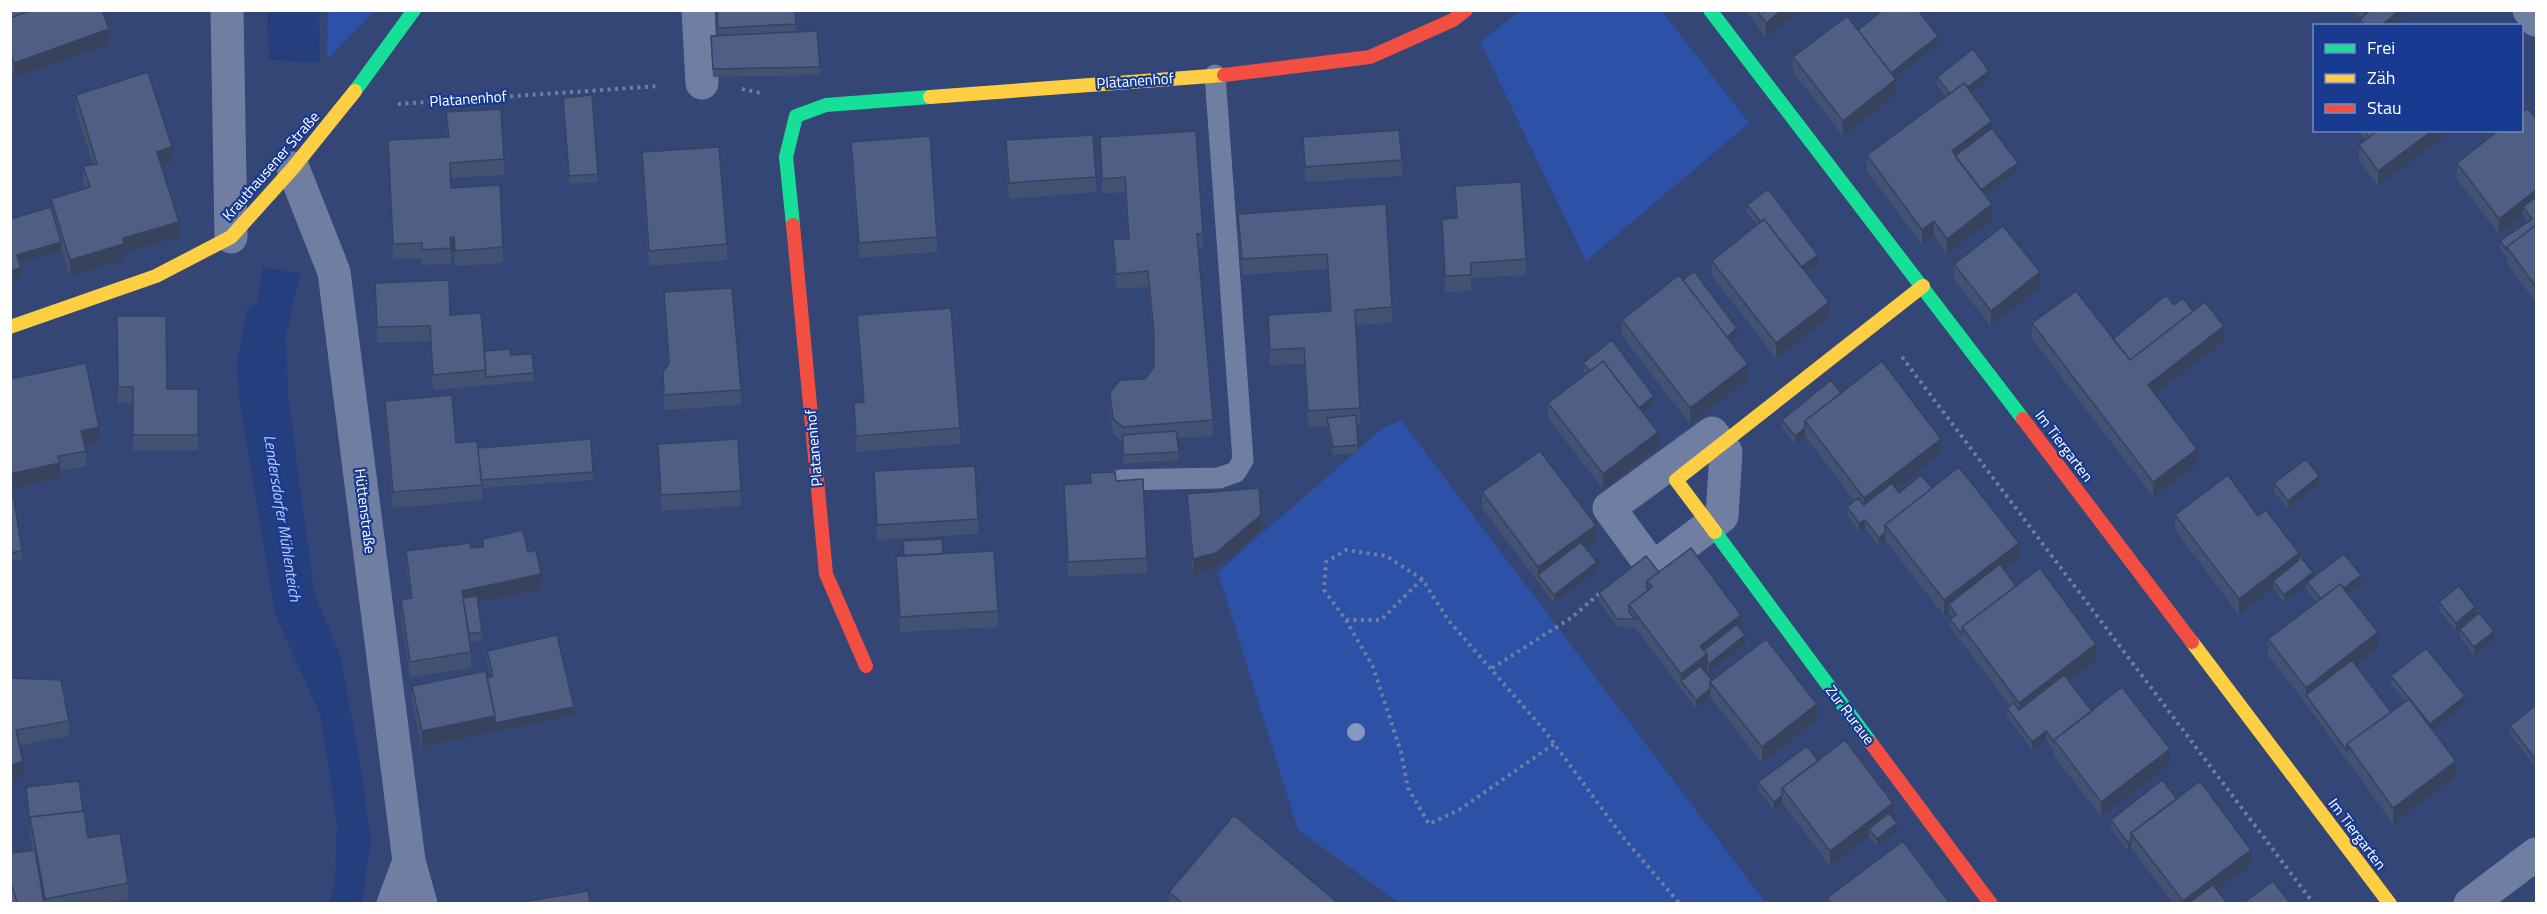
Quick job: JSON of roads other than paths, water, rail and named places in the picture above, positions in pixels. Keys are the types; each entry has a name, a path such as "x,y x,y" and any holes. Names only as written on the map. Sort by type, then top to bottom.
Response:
{"street":[{"path":"227,10 231,237"},
{"name":"Krauthausener Straße","path":"10,327 156,276 231,237 293,168 342,108 414,10"},
{"path":"698,10 702,83"},
{"name":"Platanenhof","path":"866,666 826,574 786,157 796,116 826,105 1265,72 1370,57 1453,20 1466,10"},
{"name":"Im Tiergarten","path":"1710,10 1923,286 2390,903"},
{"path":"2529,10 2536,20"},
{"name":"Hüttenstraße","path":"293,168 334,272 410,861 421,903"},
{"name":"Zur Ruraue","path":"1923,286 1676,480 1990,903"},
{"path":"1712,433 1726,452 1722,516 1710,526 1653,568 1609,508 1712,433"},
{"path":"2470,903 2536,854"},
{"name":"Hüttenstraße","path":"393,903 410,861"}],"lane":[{"path":"1120,480 1219,478 1236,472 1243,460 1215,75"}],"water":[{"path":"267,11 319,11 320,63 269,60"},
{"name":"Lendersdorfer Mühlenteich","path":"263,267 300,274 286,336 288,396 314,592 341,658 362,776 371,840 362,903 329,903 335,883 337,823 320,714 275,614 239,398 237,363 247,309 257,304"}]}
